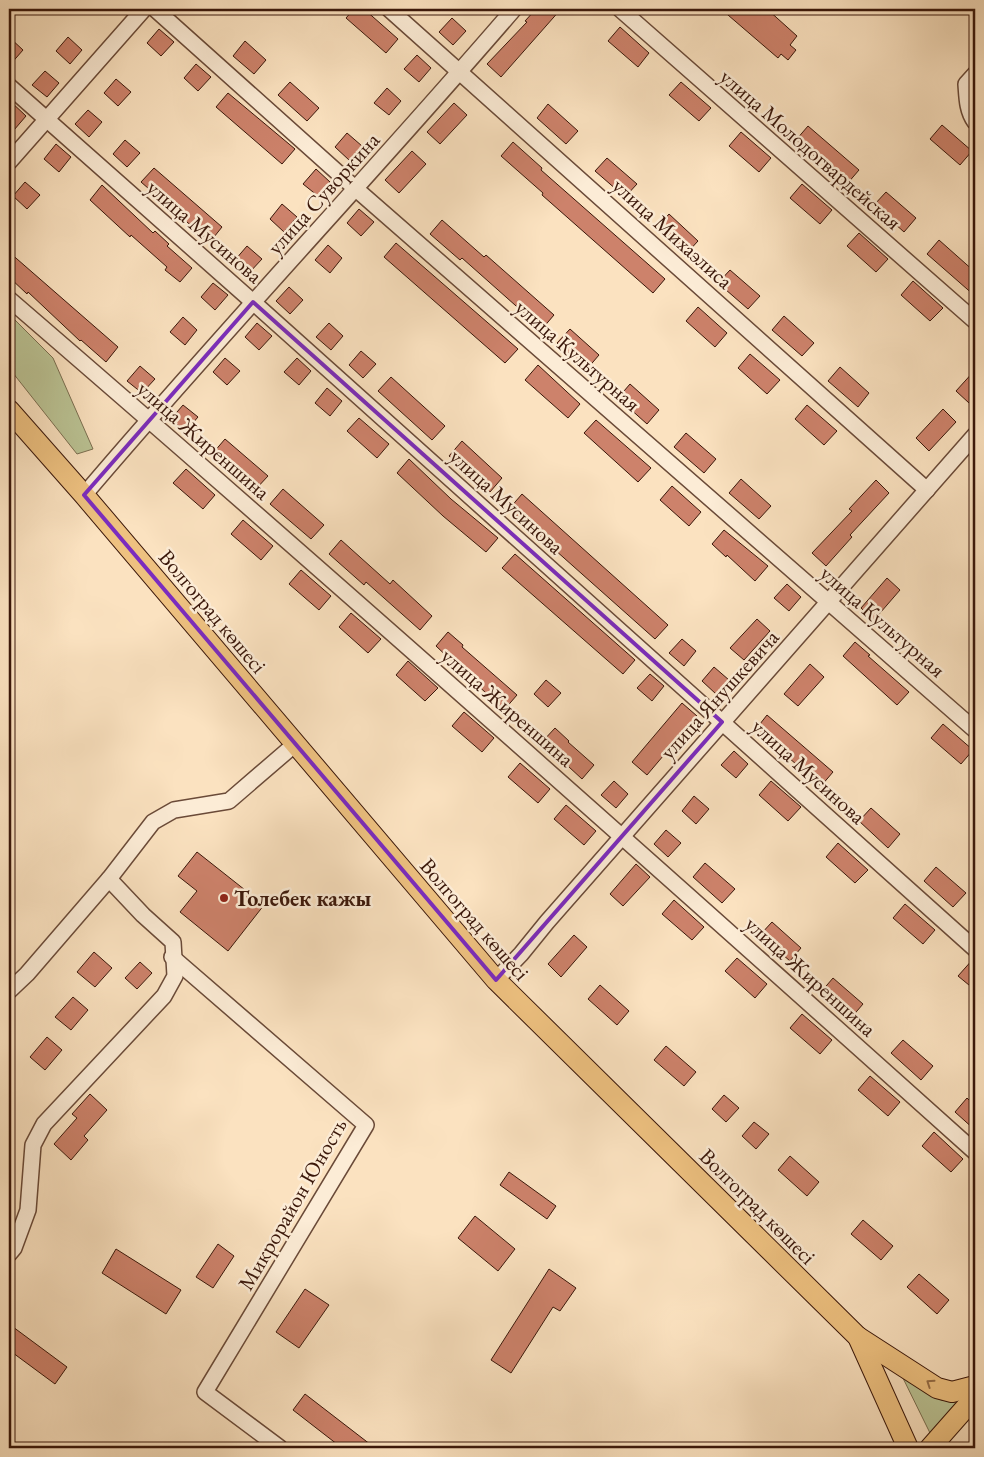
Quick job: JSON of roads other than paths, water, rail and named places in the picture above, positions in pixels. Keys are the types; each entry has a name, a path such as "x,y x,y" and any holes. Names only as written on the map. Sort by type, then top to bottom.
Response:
{"main road":[{"name":"Волгоград көшесі","path":"9,410 84,495 294,745 496,980 858,1338 908,1448"},
{"path":"858,1338 937,1388 952,1392 975,1386"},
{"path":"930,1448 975,1397"}],"street":[{"path":"9,162 144,9"},
{"name":"улица Культурная","path":"155,9 356,189 975,730"},
{"name":"улица Михаэлиса","path":"389,9 927,490"},
{"name":"улица Суворкина","path":"84,495 148,419 356,189 514,9"},
{"name":"улица Молодогвардейская","path":"620,9 975,321"},
{"path":"975,74 966,84 967,102 975,122"},
{"name":"улица Мусинова","path":"9,86 975,949"},
{"name":"улица Жиреншина","path":"9,298 623,836 975,1152"},
{"name":"улица Янушкевича","path":"496,980 521,954 975,435"},
{"path":"9,991 27,974 110,879 153,822 174,810 229,801 294,745"},
{"path":"9,1254 14,1248 28,1210 33,1145 44,1124 164,996 175,976 172,957 173,942 143,915 110,879"},
{"name":"Микрорайон Юность","path":"172,957 366,1125 206,1392 280,1448"}],"place":[{"name":"Толебек кажы","path":"224,898"}]}
